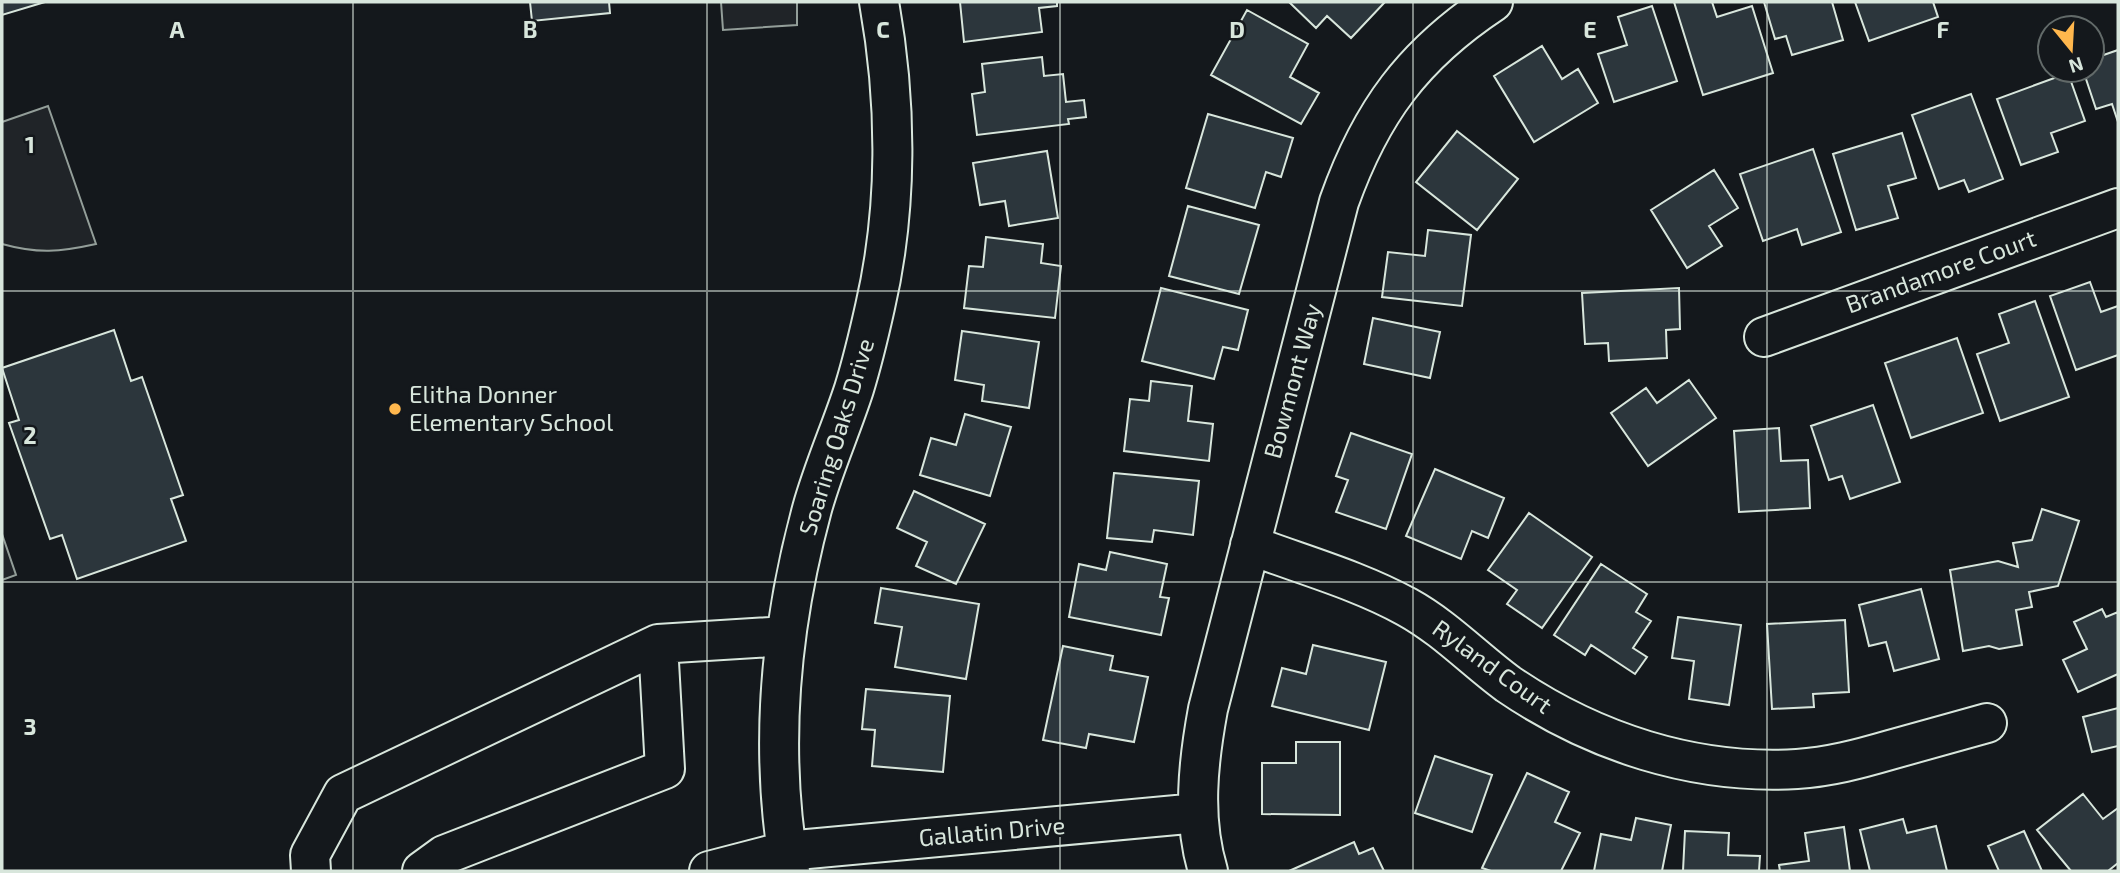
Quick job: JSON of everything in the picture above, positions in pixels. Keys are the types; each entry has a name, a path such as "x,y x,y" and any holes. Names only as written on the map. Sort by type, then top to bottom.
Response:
{"street":[{"name":"Soaring Oaks Drive","path":"788,861 779,763 781,678 792,589 813,507 855,387 876,305 889,222 893,137 887,44 879,2"},
{"name":"Bowmont Way","path":"1208,871 1202,850 1198,813 1200,750 1208,709 1339,202 1353,163 1394,91 1451,31 1493,2"},
{"name":"Brandamore Court","path":"1764,337 2118,208"},
{"name":"Ryland Court","path":"1250,545 1373,590 1444,630 1506,682 1572,722 1644,751 1682,761 1758,769 1797,769 1838,764 1987,723"},
{"path":"311,871 310,855 343,794 658,644 786,636"},
{"path":"422,871 443,855 665,769 658,644"},
{"name":"Gallatin Drive","path":"709,871 1198,813"}],"shaded area":[{"path":"721,2 797,2 797,25 723,30"},
{"path":"48,106 96,244 49,251 2,244 2,122"},
{"path":"2,534 16,575 2,580"}],"building":[{"path":"2,2 45,2 2,15"},
{"path":"530,2 609,2 610,13 532,21"},
{"path":"960,2 1057,2 1057,6 1039,8 1042,32 964,42"},
{"path":"1289,2 1385,2 1351,38 1327,16 1316,28"},
{"path":"1674,2 1712,2 1717,17 1752,6 1773,73 1703,95"},
{"path":"1764,2 1832,2 1843,40 1792,55 1786,36 1775,39"},
{"path":"1855,2 1933,2 1938,17 1869,41"},
{"path":"1652,6 1677,81 1614,102 1598,54 1627,45 1618,17"},
{"path":"1247,10 1308,44 1290,77 1319,93 1301,124 1211,75"},
{"path":"1542,46 1562,79 1578,69 1598,103 1534,142 1494,76"},
{"path":"2118,50 2118,122 2112,104 2096,109 2088,84 2106,84 2106,54"},
{"path":"1042,57 1044,76 1063,74 1066,102 1084,100 1086,117 1068,119 1069,124 977,135 972,94 985,92 982,64"},
{"path":"2038,84 2072,84 2085,121 2051,133 2058,152 2021,165 1997,99"},
{"path":"1971,94 2003,179 1969,192 1964,180 1939,189 1912,115"},
{"path":"1208,114 1293,138 1281,177 1266,172 1255,208 1186,188"},
{"path":"1457,131 1518,179 1477,230 1416,182"},
{"path":"1902,133 1916,178 1888,186 1898,218 1856,230 1833,154"},
{"path":"1813,149 1841,232 1802,245 1797,229 1763,241 1740,174"},
{"path":"1047,151 1058,218 1009,226 1005,201 980,205 973,163"},
{"path":"1714,170 1738,208 1709,226 1722,246 1687,268 1651,210"},
{"path":"1188,206 1259,225 1239,294 1169,276"},
{"path":"1428,230 1471,235 1462,306 1382,297 1388,252 1425,256"},
{"path":"986,237 1043,244 1041,263 1061,266 1055,318 964,308 969,266 983,267"},
{"path":"2090,282 2101,312 2118,306 2118,355 2076,370 2050,296"},
{"path":"1161,288 1248,310 1238,350 1223,347 1214,379 1142,361"},
{"path":"1679,288 1680,329 1666,330 1667,358 1609,361 1608,343 1585,344 1582,293"},
{"path":"2035,301 2069,397 2000,421 1977,354 2009,343 1999,314"},
{"path":"1373,318 1440,332 1430,378 1364,364"},
{"path":"114,330 131,381 142,377 183,495 171,499 186,541 77,579 62,535 50,539 9,423 19,420 2,368"},
{"path":"962,331 1039,342 1029,408 982,401 984,385 955,380"},
{"path":"1957,338 1983,413 1911,438 1885,363"},
{"path":"1689,380 1716,418 1648,466 1611,413 1646,388 1657,403"},
{"path":"1151,381 1192,386 1188,421 1213,424 1209,461 1124,451 1130,399 1149,401"},
{"path":"1873,405 1900,482 1850,499 1842,476 1829,480 1811,426"},
{"path":"965,414 1011,427 990,496 920,475 931,438 956,445"},
{"path":"1779,428 1781,461 1808,460 1810,508 1739,512 1734,431"},
{"path":"1351,433 1412,454 1386,529 1336,512 1348,480 1336,476"},
{"path":"1435,469 1504,498 1488,538 1472,531 1461,559 1406,536"},
{"path":"1114,473 1199,481 1193,535 1154,530 1152,542 1107,538"},
{"path":"914,491 985,524 956,584 916,566 927,542 897,528"},
{"path":"2042,509 2079,521 2058,586 2029,592 2032,607 2016,610 2022,645 1999,649 1989,646 1963,651 1950,570 1998,561 2018,567 2013,543 2032,540"},
{"path":"1529,513 1592,557 1542,628 1507,604 1517,590 1488,570"},
{"path":"1110,552 1167,564 1160,597 1169,598 1161,635 1069,617 1079,564 1106,570"},
{"path":"1601,564 1647,594 1636,612 1651,621 1633,648 1647,657 1635,674 1591,645 1585,655 1554,635"},
{"path":"881,588 979,604 966,679 895,667 902,627 875,623"},
{"path":"1921,589 1939,659 1894,671 1886,642 1869,646 1859,605"},
{"path":"2102,609 2106,617 2118,612 2118,674 2078,692 2063,660 2087,649 2074,622"},
{"path":"1678,617 1741,625 1729,705 1689,699 1694,661 1672,658"},
{"path":"1845,620 1849,692 1813,694 1814,707 1772,709 1767,624"},
{"path":"1313,645 1386,662 1369,730 1272,706 1282,668 1306,674"},
{"path":"1063,646 1113,656 1110,670 1148,677 1134,742 1089,734 1086,748 1043,740"},
{"path":"866,689 950,696 943,772 872,766 875,730 862,729"},
{"path":"2118,708 2118,746 2092,752 2083,717"},
{"path":"1296,742 1340,742 1340,815 1262,814 1262,763 1296,763"},
{"path":"1435,756 1492,775 1472,832 1415,813"},
{"path":"1527,773 1569,792 1555,822 1580,833 1561,871 1491,871 1482,868"},
{"path":"2083,794 2103,819 2118,808 2118,863 2108,871 2071,871 2037,830"},
{"path":"1636,818 1671,825 1662,871 1594,871 1601,834 1631,840"},
{"path":"1903,819 1907,833 1936,826 1947,871 1870,871 1860,830"},
{"path":"1844,827 1850,871 1780,871 1779,865 1809,861 1805,833"},
{"path":"1685,831 1729,833 1728,855 1760,856 1759,871 1683,871"},
{"path":"2024,831 2042,871 1999,871 1988,846"},
{"path":"1354,842 1359,854 1373,848 1384,871 1289,871"}],"place":[{"name":"Elitha Donner Elementary School","path":"395,409"}]}
